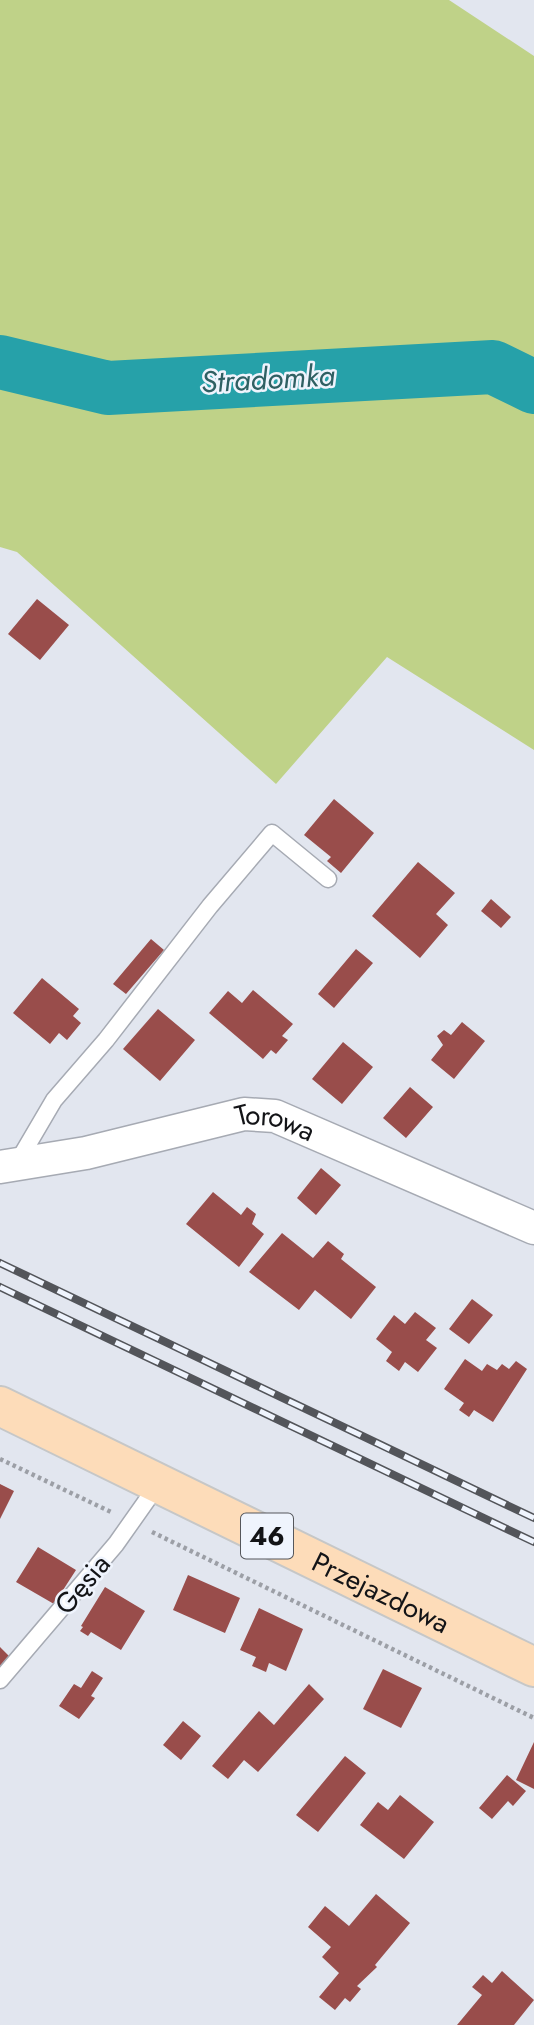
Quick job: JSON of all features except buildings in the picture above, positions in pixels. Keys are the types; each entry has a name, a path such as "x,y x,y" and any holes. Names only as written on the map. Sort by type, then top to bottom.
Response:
{"main road":[{"name":"Przejazdowa","path":"0,1406 534,1667"}],"street":[{"name":"Torowa","path":"8,1166 86,1153 244,1114 275,1116 534,1228"}],"lane":[{"path":"8,1166 54,1100 106,1040 210,906 272,833 328,878"},
{"name":"Gęsia","path":"0,1680 116,1544 159,1483"}],"path":[{"path":"0,1459 534,1718"}],"green space":[{"path":"0,0 449,0 534,56 534,750 387,657 276,784 17,552 0,547"}],"waterway":[{"name":"Stradomka","path":"0,362 108,388 493,367 534,387"}],"railway":[{"path":"0,1263 534,1518"},
{"path":"0,1287 534,1542"}]}
